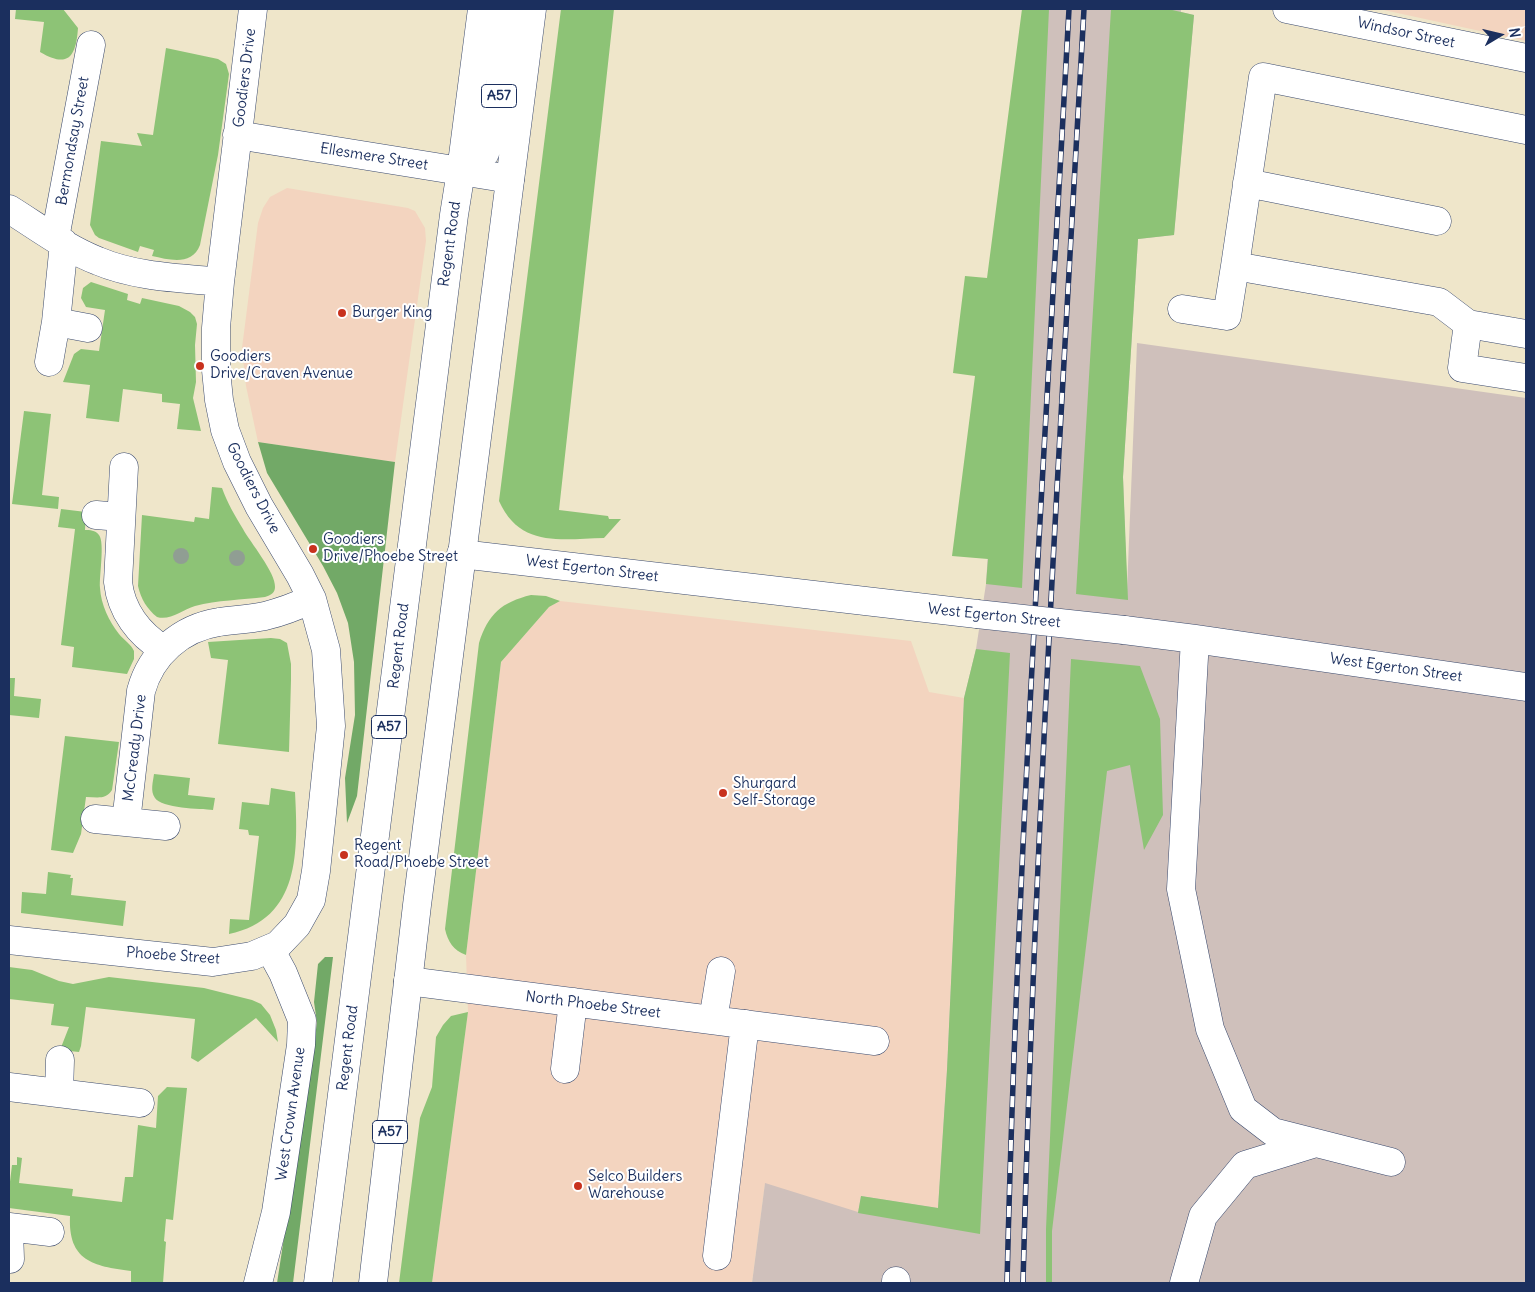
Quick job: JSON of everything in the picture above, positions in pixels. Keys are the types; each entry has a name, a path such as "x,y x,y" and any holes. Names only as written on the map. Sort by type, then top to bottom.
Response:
{"main road":[{"name":"Goodiers Drive","path":"253,9 220,282 216,328 216,370 225,430 237,462 259,506 312,599 326,650 331,726 316,870 310,900"},
{"name":"Regent Road","path":"318,1283 482,9"},
{"name":"A57","path":"462,171 485,153 497,112 510,9"},
{"name":"A57","path":"373,1283 461,554 532,9"},
{"name":"Windsor Street","path":"1287,9 1526,58"},
{"name":"Bermondsay Street","path":"50,362 56,322 60,241 91,45"},
{"path":"1182,309 1227,316 1263,77 1526,130"},
{"name":"Ellesmere Street","path":"237,135 510,179"},
{"path":"1247,183 1437,221"},
{"path":"9,209 60,241 99,262 134,272 220,282"},
{"path":"1235,266 1439,302 1468,324 1526,334"},
{"path":"56,322 88,328"},
{"path":"1468,324 1462,368 1526,378"},
{"path":"124,467 109,516 122,602 130,617 149,640 163,649"},
{"name":"West Egerton Street","path":"461,554 1124,630 1526,687"},
{"name":"McCready Drive","path":"126,822 141,691 144,678 150,666 163,649 175,640 201,627 265,616 312,599"},
{"path":"1195,639 1181,889 1210,1029 1243,1109 1273,1132 1391,1162"},
{"name":"McCready Drive","path":"95,819 166,826"},
{"name":"Phoebe Street","path":"9,940 213,962 252,956 278,945 297,925 310,900"},
{"name":"West Crown Avenue","path":"258,1283 276,1212 301,1045 302,1020 283,973 270,949"},
{"path":"712,1020 721,971"},
{"name":"North Phoebe Street","path":"408,981 875,1041"},
{"path":"565,1070 573,1002"},
{"path":"716,1256 745,1024"},
{"path":"59,1093 60,1060"},
{"path":"9,1088 140,1102"},
{"path":"1184,1283 1204,1216 1245,1165 1316,1143"},
{"path":"10,1259 9,1229 50,1232"}],"shaded area":[{"path":"1037,9 1181,9 1181,12 1194,15 1174,235 1138,239 1123,477 1127,590 1137,343 1526,398 1526,1283 752,1283 765,1183 858,1212 861,1196 938,1208 947,1070 964,698 976,649 986,584 1013,150"},
{"path":"1379,9 1526,9 1526,41"},
{"path":"287,188 408,208 415,211 425,228 426,241 395,462 258,442 246,386 242,348 258,223 263,208 270,197"},
{"path":"560,601 911,641 929,692 964,698 947,1070 938,1208 861,1196 858,1213 765,1184 752,1283 432,1283 468,1012 466,955 501,662 549,607"}],"green space":[{"path":"16,9 63,9 78,28 75,46 69,57 58,59 40,52 44,22 15,19"},
{"path":"561,9 614,9 559,510 608,516 609,519 621,519 604,538 557,539 543,538 530,534 518,527 508,516 499,501"},
{"path":"1022,9 1049,9 1022,588 986,584 988,559 952,556 975,376 953,373 965,276 987,278"},
{"path":"1111,9 1168,9 1194,15 1174,235 1138,239 1123,477 1128,600 1076,594"},
{"path":"166,48 218,59 226,64 229,74 218,155 200,245 192,256 180,260 152,256 154,250 140,246 138,252 99,238 95,235 90,225 101,141 142,146 137,133 153,135"},
{"path":"91,282 128,294 127,300 140,304 142,298 179,306 195,317 197,324 195,345 196,382 193,398 201,431 177,429 180,404 162,402 162,394 123,389 119,422 86,418 90,385 63,382 74,354 81,349 99,351 105,310 86,307 81,298 83,288"},
{"path":"24,411 51,414 42,495 59,497 58,509 12,504"},
{"path":"258,442 395,462 357,796 347,823 345,778 355,715 354,662 348,623 337,593 323,566 267,473"},
{"path":"212,487 222,488 246,535 271,574 274,581 274,591 271,595 265,597 203,604 167,618 157,617 145,603 138,586 142,515 194,522 195,517 209,519"},
{"path":"61,509 86,512 85,530 96,532 101,539 100,588 102,601 112,624 134,651 134,659 127,674 72,667 74,647 61,645 75,529 58,527"},
{"path":"531,595 546,596 560,601 549,607 501,662 466,955 452,945 445,929 479,643 487,624 498,611 512,601"},
{"path":"280,639 287,643 291,664 289,752 218,744 228,660 211,658 208,642"},
{"path":"976,649 1010,653 980,1234 858,1213 861,1196 938,1208 947,1070 964,698"},
{"path":"1071,659 1140,666 1160,719 1163,815 1144,850 1130,765 1107,771 1052,1231 1052,1283 1046,1283 1046,1229"},
{"path":"9,678 15,678 14,696 41,699 39,718 9,715"},
{"path":"65,736 119,742 112,790 104,797 86,797 81,834 73,853 51,850"},
{"path":"154,774 190,778 188,795 215,798 213,810 182,807 159,801 155,798 153,792"},
{"path":"271,788 295,792 296,837 290,879 282,898 270,914 253,926 229,934 230,919 249,920 259,836 249,835 248,830 239,829 242,802 269,805"},
{"path":"48,872 71,875 70,878 73,878 71,895 126,901 123,926 21,913 22,892 46,894"},
{"path":"325,957 333,957 293,1283 277,1283 317,1023 314,1002 318,964"},
{"path":"9,967 32,970 59,981 73,984 109,977 204,988 252,1000 261,1004 270,1015 278,1042 256,1018 198,1062 191,1058 195,1019 86,1007 79,1052 60,1050 69,1027 51,1025 54,1004 9,999"},
{"path":"468,1012 432,1283 399,1283 420,1118 432,1087 436,1037 451,1016"},
{"path":"167,1087 187,1088 173,1220 166,1219 163,1283 131,1283 131,1271 105,1267 94,1263 78,1252 70,1231 70,1216 9,1208 12,1165 17,1165 17,1157 22,1158 19,1183 73,1189 72,1196 122,1202 125,1177 133,1177 138,1125 156,1128 158,1096"}],"railway":[{"path":"1007,1283 1025,805 1069,9"},
{"path":"1023,1283 1041,805 1084,9"}],"place":[{"name":"Burger King","path":"342,313"},
{"name":"Goodiers Drive/Craven Avenue","path":"200,366"},
{"name":"Goodiers Drive/Phoebe Street","path":"313,549"},
{"name":"Shurgard Self-Storage","path":"723,793"},
{"name":"Regent Road/Phoebe Street","path":"344,855"},
{"name":"Selco Builders Warehouse","path":"578,1186"}]}
